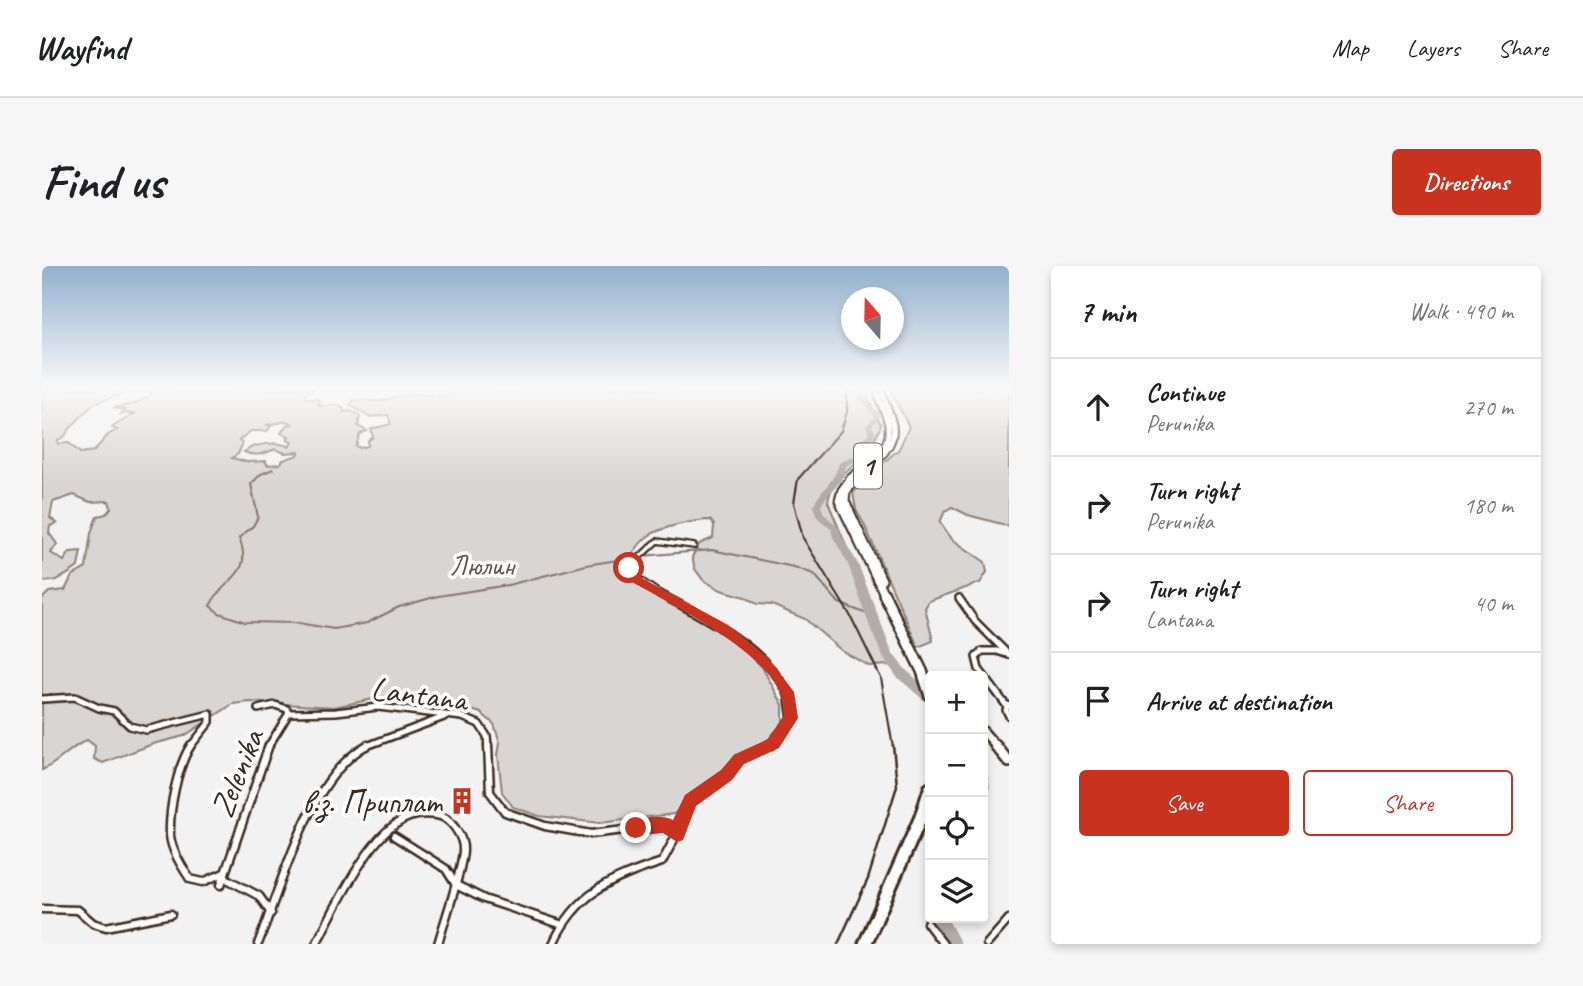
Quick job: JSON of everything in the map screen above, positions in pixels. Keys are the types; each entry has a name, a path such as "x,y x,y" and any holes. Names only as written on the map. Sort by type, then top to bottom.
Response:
{"highway":[{"name":"1","path":"895,421 895,440 887,452 851,483 845,501 925,677"},
{"path":"865,944 927,797"}],"street":[{"path":"553,944 560,924 588,892 630,872 662,862 677,834 683,812 691,801 727,775 739,759 774,744 792,718 787,692 764,662 724,628 636,580 629,572 638,556 661,540 694,546"},
{"path":"959,598 975,621 1009,655"},
{"path":"1009,655 998,651 982,651 976,657 979,668 1008,705 1009,716"},
{"path":"42,699 49,696"},
{"path":"42,699 75,697 114,711 130,726 146,730 210,713 210,722 181,762 170,836 180,864 190,879 203,882 225,873 227,879 259,896 271,913"},
{"name":"Zelenika","path":"221,885 267,748 289,713 287,709 275,705 258,709"},
{"name":"Lantana","path":"289,713 336,712 378,707 462,717 479,724 487,736 490,792 505,812 564,831 591,834 666,825 677,834"},
{"path":"258,944 306,822 331,775 343,761 360,749 446,716"},
{"path":"986,734 1009,761"},
{"path":"316,944 349,884 375,846 395,824 421,813 441,815 458,832 463,849 456,885 438,944"},
{"path":"394,836 446,869 456,885 484,899 560,924"},
{"path":"42,909 79,909 87,912 93,923 106,927 172,914"},
{"path":"987,944 1009,919"},
{"path":"927,923 943,944"}],"green space":[{"name":"Люлин","path":"42,421 77,421 65,436 58,440 58,444 69,443 80,453 94,451 108,435 117,430 112,428 123,421 359,421 358,426 367,431 360,434 356,446 360,448 368,446 368,441 373,437 371,429 391,424 390,421 879,421 881,425 868,451 836,482 828,502 895,665 869,666 842,651 805,619 772,605 757,604 703,580 695,569 692,557 699,544 713,538 714,525 710,520 696,521 662,529 646,538 625,572 656,596 712,624 735,640 762,667 783,705 783,723 771,743 740,754 721,778 696,793 674,814 600,823 539,816 513,807 502,792 498,755 500,743 494,724 481,713 424,695 398,694 334,707 250,702 233,704 184,736 153,744 103,763 94,759 95,746 87,740 42,770 42,599 49,592 65,590 72,576 86,568 91,533 97,516 106,514 111,508 109,501 90,502 74,495 53,502 50,518 57,523 50,526 49,533 57,544 51,553 64,561 70,552 81,551 78,567 56,580 42,581","holes":["288,421 292,424 287,425 281,433 289,436 287,440 292,442 289,447 267,444 244,452 260,454 275,449 285,453 299,452 298,455 283,460 280,464 267,465 266,461 247,462 232,458 238,454 243,443 239,440 251,431 267,431 271,426 266,425"]},
{"path":"906,421 1009,421 1009,526 968,515 952,507 945,511 940,522 952,539 985,562 987,572 980,583 929,601 925,608 933,641 918,647 856,510 853,493 899,449 909,427"}],"waterway":[{"path":"874,421 869,426 873,435 863,441 868,449 866,453 842,465 836,482 823,495 817,506 820,515 835,528 837,537 847,551 888,656 902,674 925,694"},
{"path":"273,469 261,474 251,484 258,517 253,526 239,538 243,551 240,569 210,606 219,613 245,622 298,623 334,629 367,623 399,607 438,596 508,585 586,565 637,557"},
{"path":"642,556 712,550 794,567 814,574 839,603 872,616"},
{"path":"941,923 952,944"}],"railway":[{"path":"844,421 841,431 798,479 794,503 803,538 850,615 881,678 893,747"},
{"path":"838,944 868,879 897,786 893,745"}],"place":[{"name":"в.з. Приплат","path":"462,801"}],"route":[{"path":"629,568 636,580 667,596 681,607 724,628 764,662 787,692 792,718 774,744 739,759 727,775 691,801 683,812 677,834 666,825 636,828"}]}
